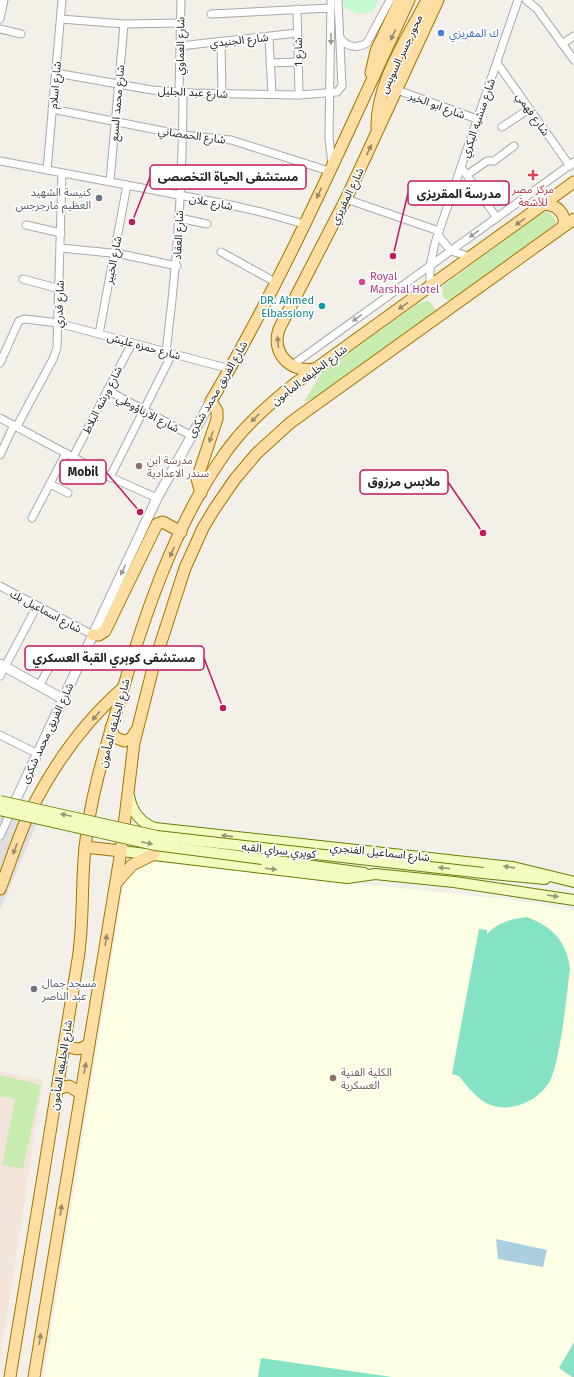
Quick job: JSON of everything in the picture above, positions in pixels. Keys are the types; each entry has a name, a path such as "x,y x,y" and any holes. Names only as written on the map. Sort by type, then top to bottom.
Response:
{"main road":[{"name":"محور جسر السويس","path":"371,82 372,64 376,51 400,0"},
{"path":"371,82 410,0"},
{"name":"محور جسر السويس","path":"378,132 378,112 385,85 427,0"},
{"name":"شارع المقريزي","path":"291,366 279,352 277,334 346,199 438,0"},
{"name":"شارع الفريق محمد شكرى","path":"211,401 275,282 371,82"},
{"name":"شارع الخليفه المأمون","path":"10,1377 80,948 85,848 111,728 152,601 181,532 201,493 224,454 269,404 315,369 574,182"},
{"path":"544,204 553,205 560,210 564,218 564,226"},
{"path":"34,1377 116,883 137,730 159,649 187,563 209,518 242,470 266,444 290,423 574,220"},
{"path":"291,366 302,370 315,369"},
{"path":"201,493 197,479 217,419 217,411 211,401"},
{"path":"93,635 99,635 105,631 157,524 163,522 181,532"},
{"path":"0,889 30,813 55,768 93,719 124,688"},
{"path":"111,728 114,737 124,741 131,739 137,730"},
{"name":"شارع اسماعيل الفنجري","path":"129,796 133,810 143,821 156,828 513,867 574,882"},
{"name":"كوبري سراي القبه","path":"0,802 156,836 522,878 561,879"},
{"name":"كوبري سراي القبه","path":"0,810 155,845 375,874"},
{"path":"171,856 167,850 166,843 168,836 173,830"},
{"path":"312,866 318,856 315,845"},
{"path":"85,848 121,851"},
{"name":"شارع اسماعيل الفنجري","path":"121,851 347,878 375,874 454,882 574,900"},
{"path":"116,883 132,865 154,854"},
{"path":"65,1041 68,1046 76,1049 82,1048 89,1043"},
{"path":"57,1090 69,1086 80,1093"}],"street":[{"path":"0,19 4,0"},
{"name":"شارع اسلام","path":"47,170 62,0"},
{"name":"شارع العماوي","path":"181,0 181,92"},
{"path":"331,92 337,92 342,86 338,0"},
{"path":"340,38 346,44 353,46 361,46 367,43 390,0"},
{"name":"شارع منشيه البكري","path":"430,287 430,266 439,233 518,0"},
{"path":"526,0 536,9 574,60"},
{"path":"211,14 297,9 331,4 331,92 329,144 331,168"},
{"name":"شارع 1","path":"297,9 299,95"},
{"path":"61,19 124,24 181,23"},
{"name":"شارع محمد السبع","path":"110,181 124,24"},
{"path":"0,29 21,34"},
{"name":"شارع الجنيدي","path":"180,46 297,34"},
{"path":"268,36 272,94"},
{"path":"562,44 574,36"},
{"path":"221,42 222,94"},
{"path":"270,64 298,62"},
{"name":"شارع فهمي","path":"496,63 529,109 572,164"},
{"name":"شارع عبد الجليل","path":"56,73 119,84 181,92 299,95 331,92"},
{"name":"شارع ابو الخير","path":"397,90 478,119"},
{"name":"شارع العقاد","path":"110,477 144,410 169,353 180,218 183,135 181,92"},
{"name":"شارع الحمصاني","path":"52,109 183,135 231,140 331,168"},
{"path":"502,127 529,109"},
{"path":"467,175 487,161 494,161 514,146"},
{"name":"شارع علان","path":"0,161 110,181 265,213 304,224"},
{"path":"291,366 572,164"},
{"path":"461,167 497,218"},
{"name":"شارع قدري","path":"0,455 53,359 57,348 60,289 62,172"},
{"name":"شارع الخبير","path":"99,334 127,185"},
{"path":"346,199 439,233 451,251 471,257"},
{"path":"180,218 208,224"},
{"path":"26,225 61,233"},
{"path":"61,248 114,253 177,266"},
{"path":"221,252 275,282"},
{"path":"23,279 60,289"},
{"name":"شارع حمزه عليش","path":"0,362 19,321 25,319 58,323 230,368"},
{"name":"شارع ورشه البلاط","path":"73,457 132,343"},
{"name":"شارع الارناؤوطي","path":"107,390 190,435"},
{"name":"شارع الفريق محمد شكرى","path":"13,806 157,498 190,435 211,401"},
{"path":"0,418 110,477 157,498"},
{"path":"32,518 66,453"},
{"path":"50,484 68,493"},
{"name":"شارع اسماعيل بك","path":"0,586 93,635"},
{"path":"0,676 2,665 36,606"},
{"path":"39,686 56,655"},
{"path":"2,665 63,699"},
{"path":"0,735 38,754"},
{"path":"0,802 13,806 0,836"}],"shaded area":[{"path":"0,806 41,814 0,910"},
{"name":"الكلية الفنية العسكرية","path":"147,861 528,902 574,911 574,1377 44,1377 125,876"},
{"path":"0,1071 43,1080 0,1361"}],"green space":[{"path":"343,0 378,0 373,12 359,14 344,8"},
{"path":"543,212 547,212 552,215 557,223 553,227 455,300 450,301 445,299 442,294 443,286"},
{"path":"429,301 436,310 434,316 321,396 304,402 323,371 420,302"},
{"path":"527,917 544,925 557,936 568,958 570,968 559,1047 552,1075 548,1084 540,1093 526,1102 516,1106 494,1106 480,1099 459,1076 452,1074 479,929 487,930 487,934 506,922"},
{"path":"0,1075 41,1085 23,1169 2,1165 15,1099 0,1096"},
{"path":"574,1342 574,1377 572,1377 559,1368"},
{"path":"261,1358 392,1377 258,1377"}],"water":[{"path":"496,1239 547,1250 543,1267 498,1259"}],"place":[{"name":"ك المقريزي","path":"441,33"},
{"name":"مركز مصر للأشعة","path":"533,175"},
{"name":"كنيسة الشهيد العظيم مارجرجس","path":"99,198"},
{"name":"مستشفى الحياة التخصصى","path":"132,222"},
{"name":"مدرسة المقريزى","path":"393,256"},
{"name":"Royal Marshal Hotel","path":"362,282"},
{"name":"DR. Ahmed Elbassiony","path":"322,306"},
{"name":"مدرسة ابن سندر الاعدادية","path":"139,466"},
{"name":"Mobil","path":"140,512"},
{"name":"ملابس مرزوق","path":"483,533"},
{"name":"مستشفى كوبري القبة العسكري","path":"223,708"},
{"name":"مسجد جمال عبد الناصر","path":"34,989"},
{"name":"الكلية الفنية العسكرية","path":"333,1078"}]}
